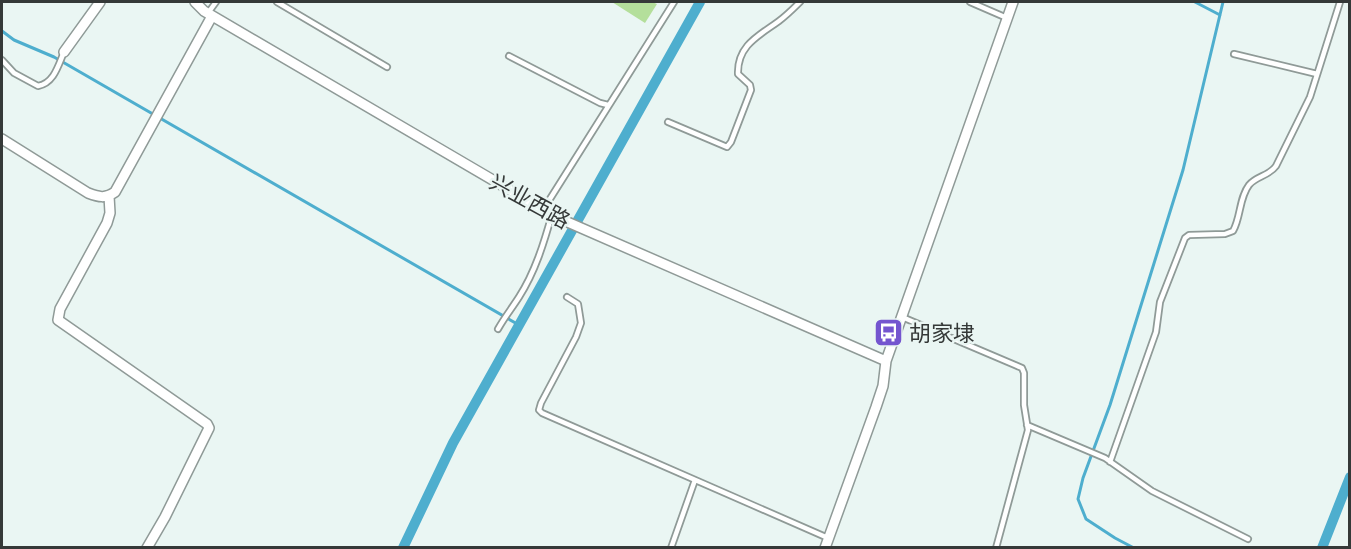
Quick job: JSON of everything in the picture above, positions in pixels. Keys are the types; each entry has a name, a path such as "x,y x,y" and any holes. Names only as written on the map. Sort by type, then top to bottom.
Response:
{"street":[{"path":"64,52 100,2"},
{"name":"兴业西路","path":"194,2 210,14 550,214 886,361"},
{"path":"825,548 883,386 886,361 901,316 1013,2"},
{"path":"2,139 88,193 100,197 116,192 210,14"},
{"path":"109,196 110,213 107,223 60,309 57,315 58,320 207,424 209,428 147,548"}],"lane":[{"path":"210,14 216,2"},
{"path":"277,2 387,67"},
{"path":"498,329 519,297 534,268 544,244 550,214 608,105 674,2"},
{"path":"668,122 727,147 751,90 750,85 738,74 738,65 745,49 759,34 800,2"},
{"path":"970,2 1007,18"},
{"path":"1110,462 1156,333 1161,302 1185,238 1189,235 1225,234 1233,231 1244,194 1250,184 1271,172 1281,158 1310,97 1340,2"},
{"path":"2,60 14,72 38,86 46,84 52,78 64,52"},
{"path":"1234,54 1317,74"},
{"path":"508,56 608,105"},
{"path":"567,297 578,304 581,324 539,410 548,416 828,537"},
{"path":"901,316 1022,368 1028,430 996,548"},
{"path":"1027,425 1104,458 1152,492 1248,539"},
{"path":"671,548 695,480"}],"green space":[{"path":"612,2 652,2 657,4 645,23"}],"waterway":[{"path":"403,548 453,443 700,2"},
{"path":"1195,2 1220,15"},
{"path":"1134,548 1086,519 1078,499 1083,478 1110,405 1183,170 1223,2"},
{"path":"2,31 14,40 54,57 519,325"},
{"path":"1322,548 1350,477"}],"place":[{"name":"胡家埭","path":"888,333"}]}
